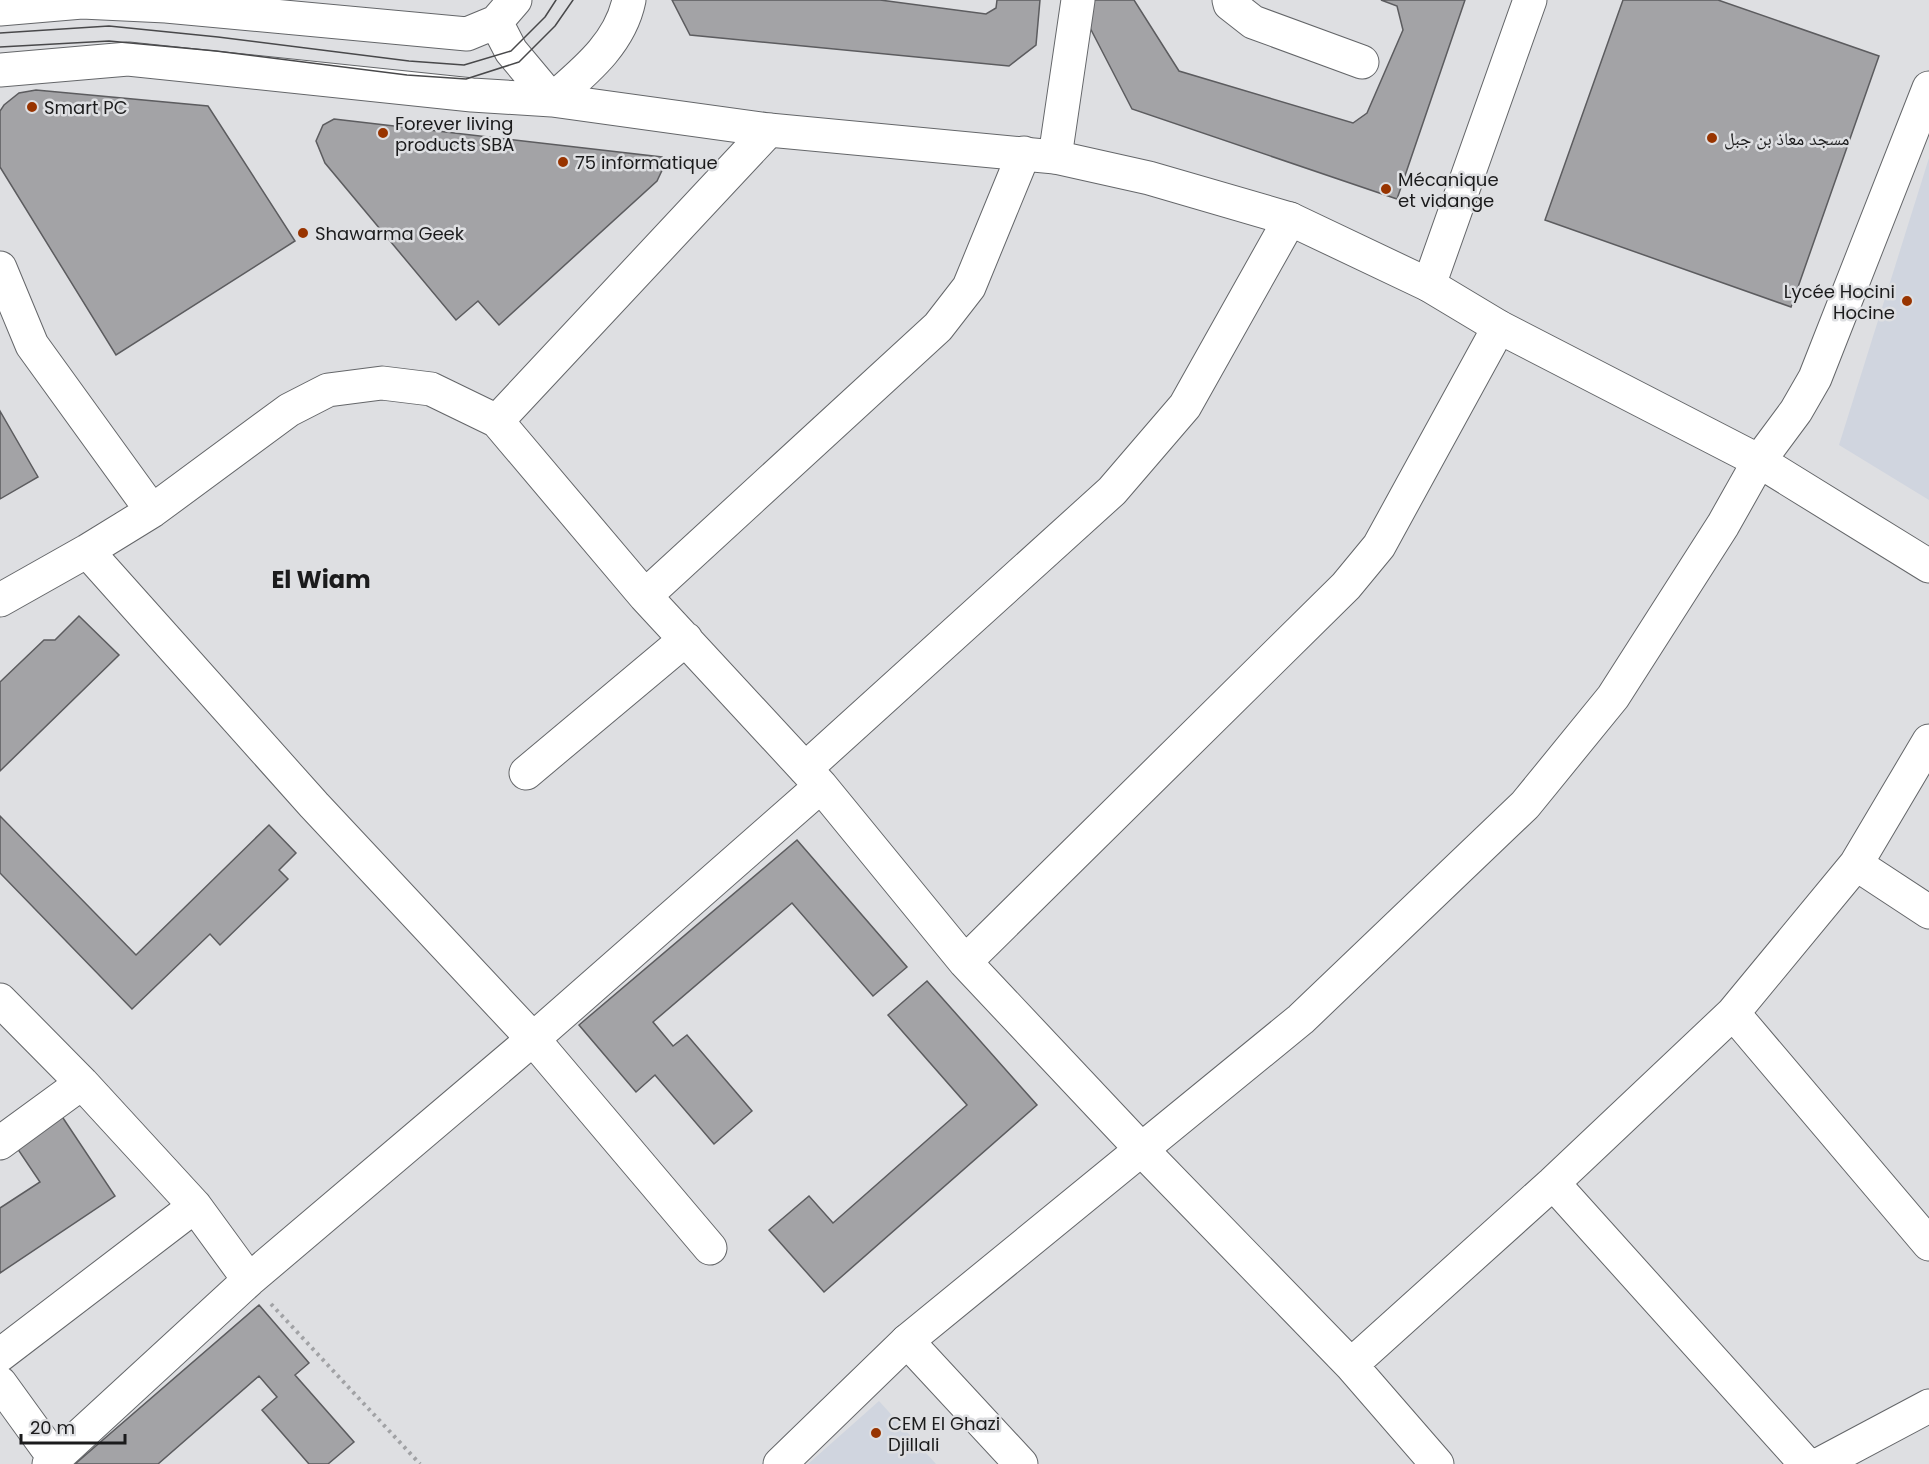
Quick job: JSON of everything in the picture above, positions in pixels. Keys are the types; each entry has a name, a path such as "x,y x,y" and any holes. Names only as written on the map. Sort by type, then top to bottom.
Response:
{"street":[{"path":"552,100 603,54 626,15 629,0"},
{"path":"645,597 938,327 969,287 1039,155 1078,0"},
{"path":"1229,0 1230,4 1253,22 1362,62"},
{"path":"1429,285 1530,0"},
{"path":"0,9 82,2 166,6 467,34 505,11 515,56 552,100"},
{"path":"0,70 128,59 472,95 552,100 769,130 1039,155 1149,178 1290,219 1429,285 1499,327 1759,461 1929,566"},
{"path":"780,1464 907,1341 1301,1019 1525,805 1613,697 1723,525 1759,461 1796,411 1815,378 1929,87"},
{"path":"497,422 769,130"},
{"path":"0,1383 52,1461 249,1280 533,1039 813,778 1112,491 1185,406 1290,219"},
{"path":"0,268 32,345 152,511"},
{"path":"964,962 1346,586 1379,546 1499,327"},
{"path":"0,600 152,511 289,410 328,390 382,383 431,388 497,422 645,597 813,778 964,962 1142,1150 1351,1365 1437,1464"},
{"path":"87,551 314,805 533,1039 710,1248"},
{"path":"526,773 686,639"},
{"path":"1351,1365 1553,1183 1733,1013 1856,864 1929,741"},
{"path":"1856,864 1929,912"},
{"path":"0,1000 82,1083 195,1206 249,1280"},
{"path":"1733,1013 1926,1235"},
{"path":"0,1143 82,1083"},
{"path":"1553,1183 1806,1464"},
{"path":"0,1355 195,1206"},
{"path":"907,1341 1021,1464"},
{"path":"1820,1464 1929,1406"}],"path":[{"path":"249,1280 420,1464"}],"shaded area":[{"name":"Lycée Hocini Hocine","path":"1929,158 1929,500 1839,445"},
{"name":"CEM El Ghazi Djillali","path":"879,1401 936,1464 808,1464"}],"building":[{"path":"672,0 880,0 986,14 996,8 997,0 1040,0 1036,45 1009,66 690,35"},
{"path":"1091,0 1134,0 1179,71 1353,123 1367,113 1403,30 1397,6 1381,0 1465,0 1397,199 1132,109 1087,22"},
{"name":"مسجد معاذ بن جبل","path":"1623,0 1718,0 1879,56 1791,307 1545,220"},
{"path":"36,90 208,106 295,241 116,355 0,167 0,111 19,93"},
{"path":"334,119 662,157 665,164 657,181 499,325 478,301 456,320 325,163 316,141 323,125"},
{"path":"0,411 38,477 0,499"},
{"path":"79,616 119,655 0,771 0,682 44,640 55,640"},
{"path":"0,816 136,955 269,825 296,853 279,870 288,879 220,945 210,934 132,1009 0,873"},
{"path":"797,840 907,967 873,996 792,903 653,1022 673,1046 687,1035 752,1111 714,1144 655,1075 636,1092 579,1025"},
{"path":"927,981 1037,1105 824,1292 769,1230 809,1196 833,1223 967,1105 888,1015"},
{"path":"61,1115 115,1196 0,1273 0,1208 40,1182 15,1145"},
{"path":"259,1305 309,1363 295,1375 354,1442 328,1464 309,1464 262,1410 277,1397 259,1376 158,1464 75,1464"}],"tram line":[{"path":"0,33 109,26 409,61 464,65 511,51 545,17 556,0"},
{"path":"0,47 109,41 216,51 407,75 466,79 519,62 555,26 573,0"}],"place":[{"name":"Smart PC","path":"32,107"},
{"name":"Forever living products SBA","path":"383,133"},
{"name":"مسجد معاذ بن جبل","path":"1712,138"},
{"name":"75 informatique","path":"563,162"},
{"name":"Mécanique et vidange","path":"1386,189"},
{"name":"Shawarma Geek","path":"303,233"},
{"name":"Lycée Hocini Hocine","path":"1907,301"},
{"name":"CEM El Ghazi Djillali","path":"876,1433"}],"district":[{"name":"El Wiam","path":"321,579"}]}
